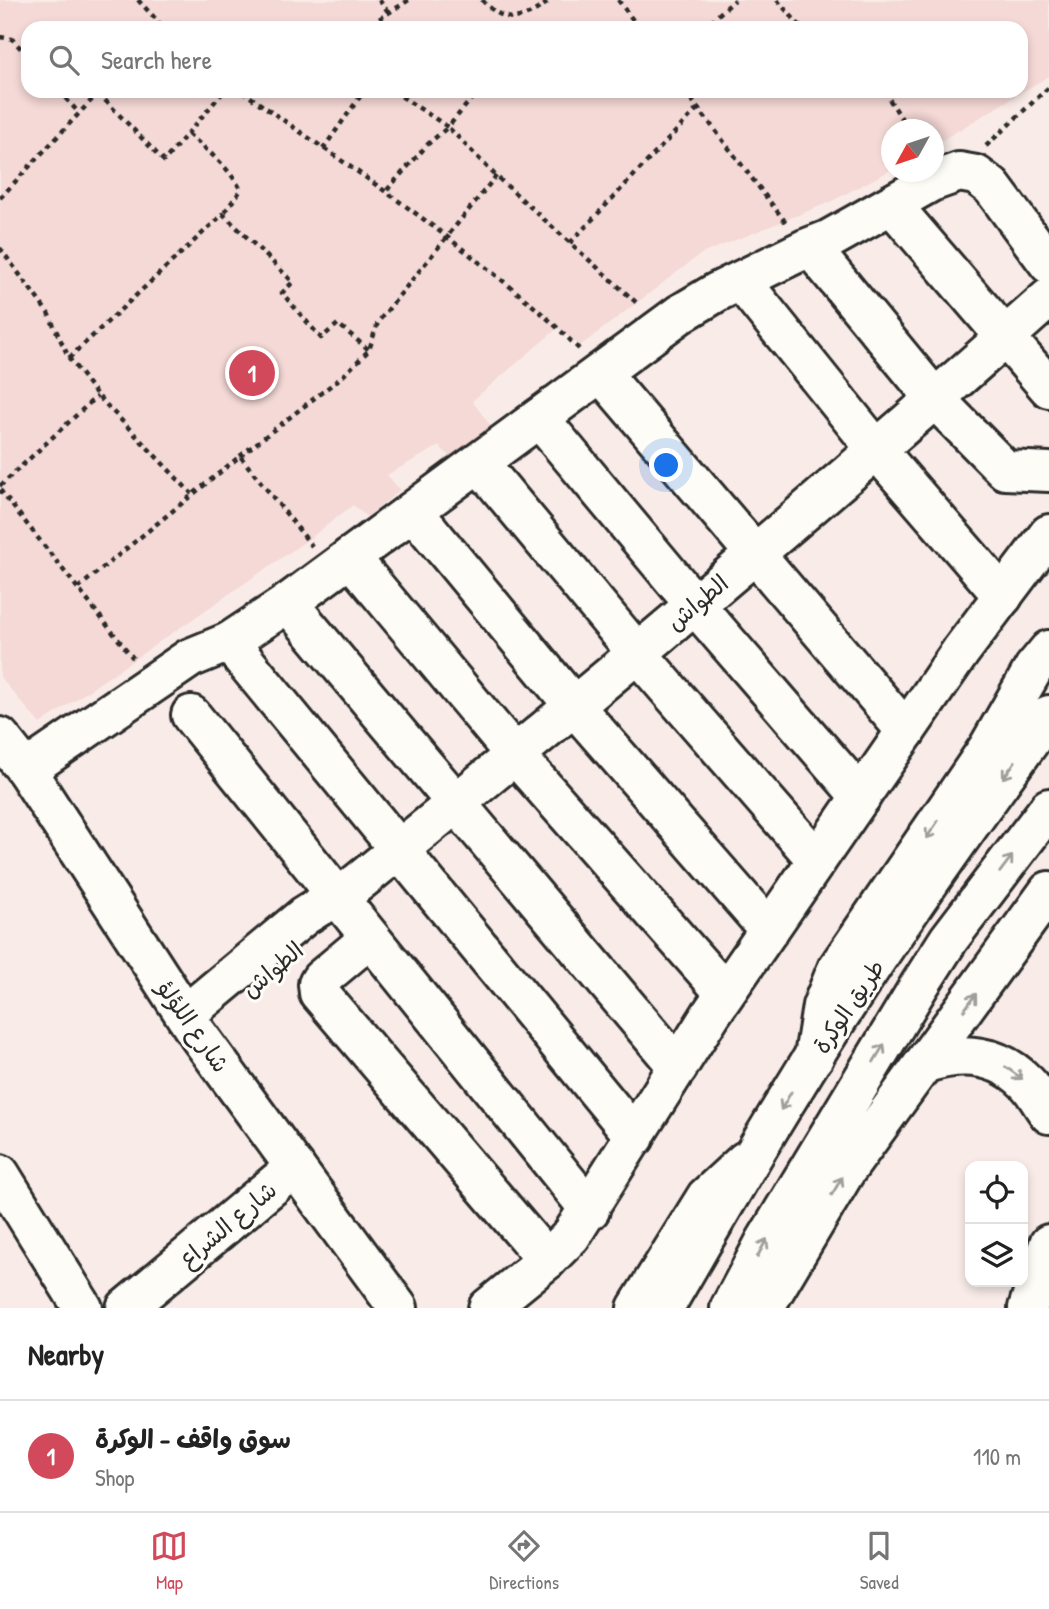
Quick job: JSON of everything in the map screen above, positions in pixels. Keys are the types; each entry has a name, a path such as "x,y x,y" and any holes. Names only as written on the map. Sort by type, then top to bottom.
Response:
{"main road":[{"path":"22,777 198,653 229,642 288,603 663,326 717,292 892,205 931,182 958,172 976,175 992,187 1049,264"},
{"path":"892,205 1049,388"},
{"path":"808,248 935,399 1005,470 1049,472"},
{"path":"741,281 876,449 1003,596"},
{"name":"الطواش","path":"191,1023 311,911 339,898 574,706 756,553 1049,298"},
{"path":"601,373 906,732"},
{"path":"539,418 695,605 861,797"},
{"path":"479,463 637,653 817,860"},
{"path":"413,511 574,706 769,930"},
{"path":"488,1308 547,1260 571,1236 590,1210 725,993 906,732 1049,534"},
{"path":"341,564 515,755 725,993"},
{"path":"288,603 678,1067"},
{"path":"22,777 202,675 229,642"},
{"path":"229,642 635,1138"},
{"path":"814,1057 821,1006 837,969 988,748 1034,668 1049,650"},
{"path":"191,715 590,1210"},
{"name":"طريق الوكرة","path":"664,1308 814,1057 995,789 1049,715"},
{"name":"شارع اللؤلؤ","path":"0,737 22,777 191,1023 398,1308"},
{"path":"730,1308 766,1240 919,986 949,939 1049,808"},
{"path":"764,1308 845,1172 1049,891"},
{"path":"370,938 321,979 318,984 319,993 547,1260"},
{"path":"926,1063 967,1055 981,1056 1000,1063 1027,1083 1048,1110"},
{"path":"636,1308 706,1197 757,1150"},
{"name":"شارع الشراع","path":"126,1308 295,1167"},
{"path":"0,1174 83,1308"},
{"path":"1028,1308 1049,1244"}],"path":[{"path":"138,0 155,21"},
{"path":"379,0 390,14"},
{"path":"378,21 409,0"},
{"path":"482,0 500,17 514,19 526,16 551,0"},
{"path":"618,0 634,21"},
{"path":"710,21 735,0"},
{"path":"777,0 796,21"},
{"path":"0,37 12,39 21,49"},
{"path":"958,172 1049,87"},
{"path":"66,98 79,113"},
{"path":"0,198 93,98"},
{"path":"105,98 164,161 218,98"},
{"path":"252,98 323,149 387,190 448,237 547,316 601,373"},
{"path":"323,149 359,98"},
{"path":"404,98 448,127 496,176 663,326"},
{"path":"387,190 472,98"},
{"path":"690,98 808,248"},
{"path":"888,98 902,119"},
{"path":"570,243 698,108"},
{"path":"69,358 223,214 241,190 222,162 188,134"},
{"path":"78,588 192,494 343,376 369,350 378,322 496,176"},
{"path":"223,214 293,282 282,293 321,338 338,324 369,350"},
{"path":"0,248 48,313 69,358 97,395 192,494"},
{"path":"97,395 0,488 153,683"},
{"path":"240,456 341,564"}],"shaded area":[{"path":"0,0 1049,0 1049,76 1028,89 1028,21 21,21 21,98 1012,98 944,139 944,119 881,119 881,175 828,203 701,254 580,346 558,328 472,401 494,430 455,461 439,446 387,475 400,490 367,517 353,505 309,539 40,724 0,677"}],"place":[{"name":"سوق واقف - الوكرة","path":"252,373"}]}
